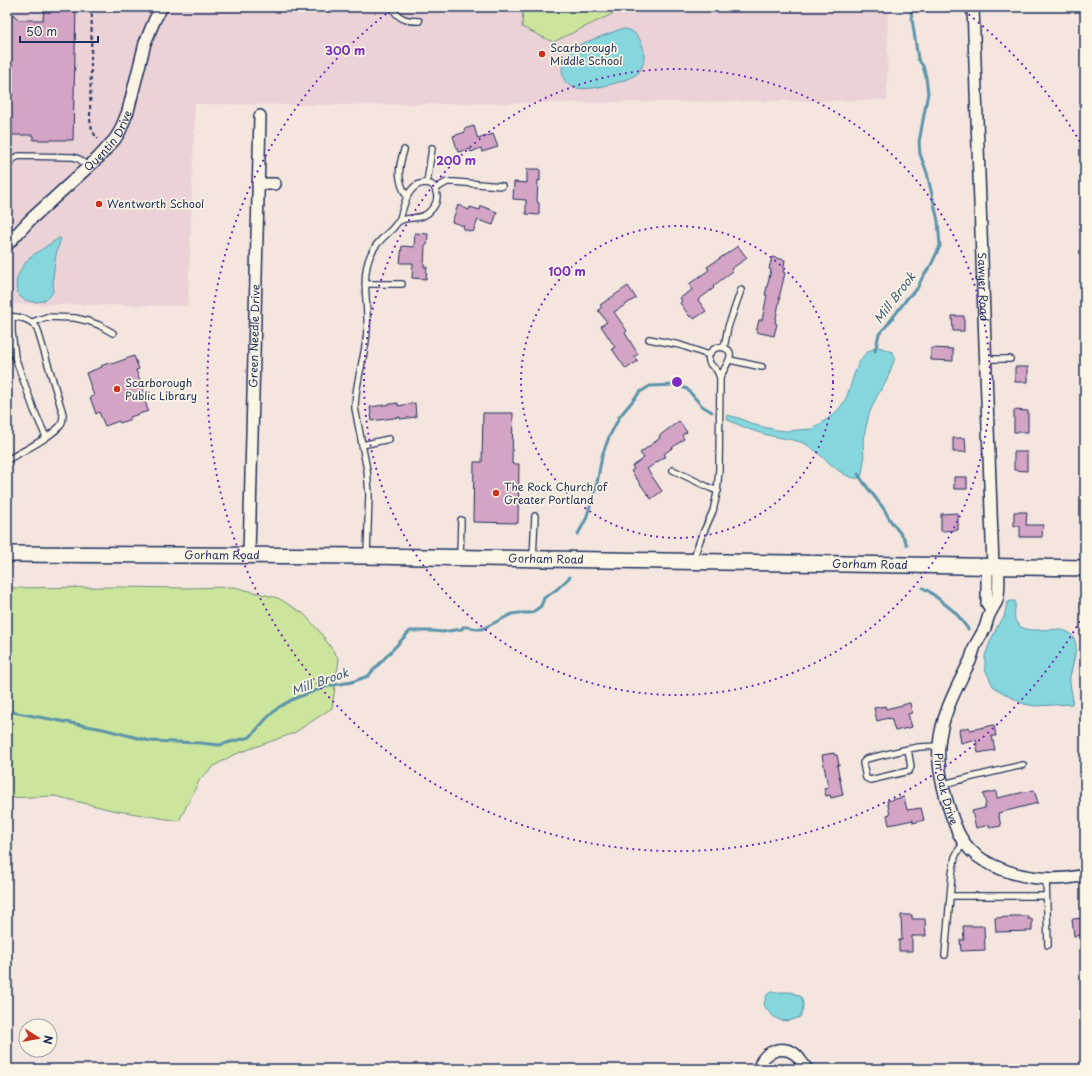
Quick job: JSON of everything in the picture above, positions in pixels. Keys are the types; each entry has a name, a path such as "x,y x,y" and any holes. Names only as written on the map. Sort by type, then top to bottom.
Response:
{"main road":[{"name":"Gorham Road","path":"7,554 366,556 1085,568"}],"street":[{"name":"Quentin Drive","path":"7,243 30,220 89,167 110,146 120,131 128,111 145,43 155,19 162,7"},
{"name":"Sawyer Road","path":"973,7 993,567 987,603 991,611"},
{"name":"Green Needle Drive","path":"249,555 260,116"},
{"path":"258,184 275,184"},
{"name":"Pin Oak Drive","path":"991,611 985,628 949,706 942,727 939,746 940,768 954,823 968,849 977,857 998,868 1022,875 1046,878 1064,878 1085,875"},
{"path":"759,1069 763,1058 769,1053 775,1050 783,1050 790,1051 796,1055 807,1069"}],"lane":[{"path":"392,7 397,16 419,21"},
{"path":"427,183 432,148"},
{"path":"404,150 399,174 403,190 407,197"},
{"path":"7,170 12,159 20,156 74,157 89,167"},
{"path":"435,189 448,182 502,186"},
{"path":"366,556 370,494 355,408 355,398 367,340 368,321 365,284 366,270 370,255 375,247 399,221 410,191 417,185 427,183 433,185 436,200 429,213 422,217 399,221"},
{"path":"365,284 402,284"},
{"path":"724,348 728,327 742,290"},
{"path":"7,460 46,437 60,425 63,414 37,328 27,319 10,316 15,358 34,410 46,437"},
{"path":"32,322 47,317 74,318 100,325 113,333"},
{"path":"649,339 680,345 709,354"},
{"path":"693,561 700,540 710,520 718,491 721,407 720,378 710,362 709,354 716,348 724,348 729,353 730,360 720,378"},
{"path":"986,359 1010,359"},
{"path":"730,360 762,367"},
{"path":"362,444 389,439"},
{"path":"673,470 718,491"},
{"path":"533,559 535,516"},
{"path":"460,558 461,520"},
{"path":"908,749 911,767 909,771 870,780 866,778 863,763 866,759 908,749 919,747 939,746"},
{"path":"943,784 1023,765"},
{"path":"945,954 952,874 955,857 964,844"},
{"path":"1046,878 1048,945"},
{"path":"950,896 1046,896"}],"path":[{"path":"92,7 90,116 91,127 98,139"}],"shaded area":[{"path":"7,7 888,7 887,100 318,105 195,104 188,306 7,304"}],"green space":[{"path":"523,7 627,7 553,42 522,27"},
{"path":"234,587 278,598 304,614 320,632 339,659 332,708 294,733 233,755 214,766 200,779 179,821 112,810 55,796 7,798 7,588"}],"water":[{"path":"621,29 634,33 639,38 642,45 644,60 638,73 625,80 594,88 576,88 567,84 563,76 562,66 569,53 581,44"},
{"path":"59,238 61,239 57,249 52,294 47,299 37,302 22,299 17,291 16,283 22,268 33,255"},
{"path":"879,347 892,352 895,358 886,382 877,396 869,414 863,440 864,460 860,478 847,476 840,472 815,450 805,444 795,440 758,432 728,420 727,415 739,418 755,425 786,431 814,428 838,410 844,402 856,370 864,355"},
{"path":"1010,601 1015,601 1015,620 1022,627 1030,630 1059,630 1067,632 1073,637 1076,646 1070,676 1072,704 1035,706 1024,704 993,686 985,669 985,656 997,627 1004,617 1007,603"},
{"path":"771,992 791,992 800,996 803,1001 803,1006 800,1017 784,1021 779,1020 771,1014 764,1005 767,995"}],"building":[{"path":"44,7 76,7 73,140 33,140 33,135 7,135 7,14 13,14 19,20 43,20"},
{"path":"474,126 478,139 493,134 498,147 482,152 481,148 471,152 470,149 458,152 453,136 465,132 464,129"},
{"path":"527,169 540,169 537,202 539,203 539,215 526,214 526,200 513,199 514,182 527,183"},
{"path":"458,205 469,210 470,207 480,210 481,206 497,212 493,225 478,220 473,232 463,229 464,226 452,222"},
{"path":"415,233 428,234 427,245 425,245 424,267 427,267 426,279 412,278 413,263 400,263 402,246 414,247"},
{"path":"738,246 747,258 731,269 733,271 713,286 714,288 698,300 706,311 694,319 692,316 690,317 680,303 682,301 680,298 692,290 689,284 709,270 707,267"},
{"path":"772,257 785,260 783,272 785,273 779,298 775,323 777,324 774,336 756,332 759,320 762,320"},
{"path":"628,286 636,298 614,312 627,331 625,333 638,354 634,357 638,361 626,369 612,349 615,347 601,326 607,322 598,310 602,307 600,305"},
{"path":"952,316 964,316 964,331 953,331"},
{"path":"931,348 953,349 953,361 931,360"},
{"name":"Scarborough Public Library","path":"134,356 139,369 136,370 146,397 144,397 148,411 130,417 131,419 120,423 119,421 105,426 99,412 96,414 90,397 94,396 86,373 111,362 112,364"},
{"path":"1015,367 1028,367 1028,382 1015,382"},
{"path":"398,403 398,406 415,403 416,417 400,419 400,417 372,421 370,407"},
{"path":"1014,410 1028,411 1028,432 1014,432"},
{"name":"The Rock Church of Greater Portland","path":"483,413 513,413 512,464 519,464 518,523 473,522 474,462 482,462"},
{"path":"679,421 687,432 682,435 684,439 664,454 666,456 647,469 662,491 651,499 631,471 634,469 632,466 644,458 640,453"},
{"path":"953,438 965,438 966,452 953,452"},
{"path":"1014,452 1027,452 1027,471 1014,470"},
{"path":"954,477 967,477 967,489 954,489"},
{"path":"1014,512 1027,512 1026,525 1043,525 1042,537 1020,537 1020,526 1014,526"},
{"path":"958,513 958,530 941,531 941,514"},
{"path":"910,703 912,713 908,714 912,727 895,731 891,718 877,721 874,708 885,706 886,709"},
{"path":"994,725 996,736 992,736 995,750 978,753 976,740 961,743 959,730 969,727 970,730"},
{"path":"834,753 834,755 837,755 839,765 837,765 843,795 831,798 830,795 826,796 824,788 828,787 822,755"},
{"path":"1034,790 1038,803 998,813 1001,826 990,828 990,825 976,828 972,811 985,808 986,804 983,794 996,791 997,798"},
{"path":"904,797 907,810 921,808 924,820 913,823 913,820 889,825 887,815 890,814 887,801"},
{"path":"901,915 912,915 912,919 925,919 926,936 912,936 912,951 899,951 899,940 902,940"},
{"path":"1028,916 1028,919 1032,919 1032,931 996,932 995,918"},
{"path":"1085,918 1085,935 1074,936 1072,919"},
{"path":"963,926 984,926 985,950 961,951 960,940 964,940"}],"waterway":[{"name":"Mill Brook","path":"875,351 879,334 909,296 917,289 940,246 938,221 927,173 920,154 919,142 928,93 923,66 918,59 911,12 912,7"},
{"name":"Mill Brook","path":"578,534 586,519 597,483 602,456 609,437 620,416 640,392 650,386 676,385 687,389 702,406 712,412"},
{"path":"858,474 884,509 890,520 904,538 907,545"},
{"name":"Mill Brook","path":"7,711 103,729 150,741 219,745 250,737 279,707 293,699 328,686 352,682 368,676 410,631 442,632 462,629 463,627 482,629 512,614 531,613 541,606 544,598 556,590 570,577"},
{"path":"923,588 956,613 968,629"}],"place":[{"name":"Scarborough Middle School","path":"542,54"},
{"name":"Wentworth School","path":"99,204"},
{"name":"Scarborough Public Library","path":"117,389"},
{"name":"The Rock Church of Greater Portland","path":"496,493"}]}
